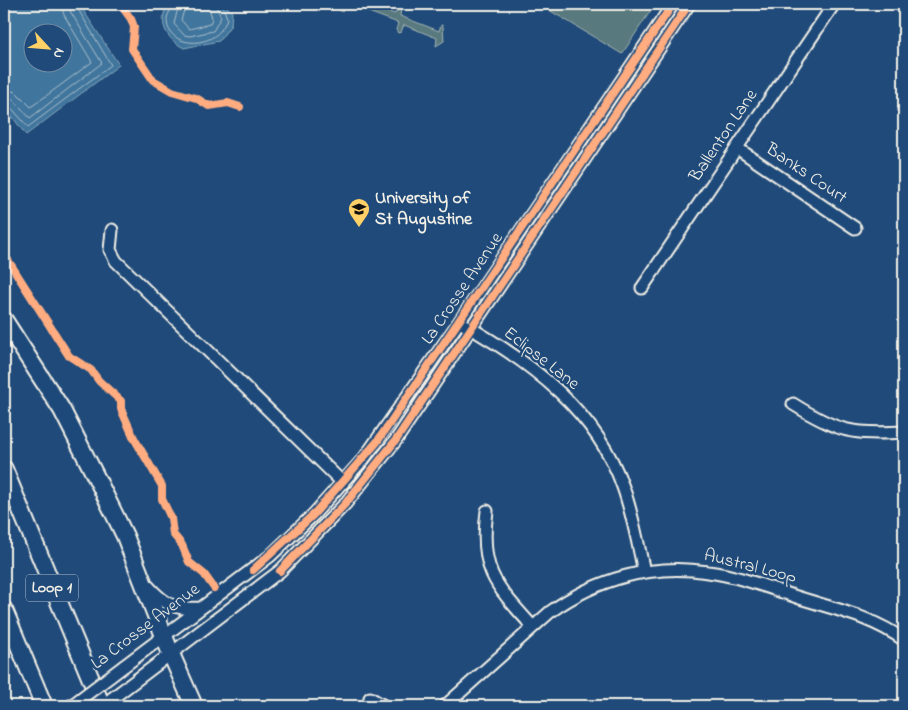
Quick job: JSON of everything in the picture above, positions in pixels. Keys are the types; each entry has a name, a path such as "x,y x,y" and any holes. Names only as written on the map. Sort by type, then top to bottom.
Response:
{"highway":[{"path":"4,320 62,410 125,536 164,637 194,706"},
{"name":"Loop 1","path":"4,469 102,706"},
{"name":"Loop 1","path":"4,610 44,706"}],"street":[{"name":"La Crosse Avenue","path":"71,706 270,556 343,483 376,442 459,322 673,4"},
{"name":"La Crosse Avenue","path":"102,706 280,571 344,504 396,440 689,4"},
{"name":"Ballenton Lane","path":"642,288 834,4"},
{"name":"Banks Court","path":"737,148 855,228"},
{"path":"112,230 110,250 116,261 343,483"},
{"name":"Eclipse Lane","path":"459,322 550,384 580,412 593,429 610,455 623,486 644,572"},
{"path":"793,404 821,422 848,432 866,434 904,432"},
{"path":"487,511 484,545 486,560 492,576 503,593 533,627"},
{"name":"Austral Loop","path":"445,706 533,627 569,598 614,579 644,572 686,570 728,576 862,617 904,640"},
{"path":"141,577 161,600 183,609 200,608"},
{"path":"370,698 384,706"}],"green space":[{"path":"341,4 347,4 342,12 339,10"},
{"path":"347,4 367,4 395,14 397,9 401,8 400,16 439,31 441,25 443,26 444,41 436,46 437,38 404,25 401,32 398,33 396,30 398,23"},
{"path":"539,4 655,4 622,54"}],"water":[{"path":"4,4 79,4 119,65 26,135 4,106"},
{"path":"168,4 224,4 232,12 231,25 219,41 184,48 172,40 165,29 163,17"}],"cycle path":[{"path":"120,4 131,19 134,27 132,49 153,80 172,91 196,98 209,106 228,103 240,107"},
{"path":"253,570 313,515 377,442 673,4"},
{"path":"280,571 345,504 396,440 689,4"},
{"path":"4,254 69,356 91,370 99,381 121,401 121,409 134,438 162,486 162,499 171,518 173,534 182,545 189,562 204,574 214,588"}],"place":[{"name":"University of St Augustine","path":"359,228"}]}
